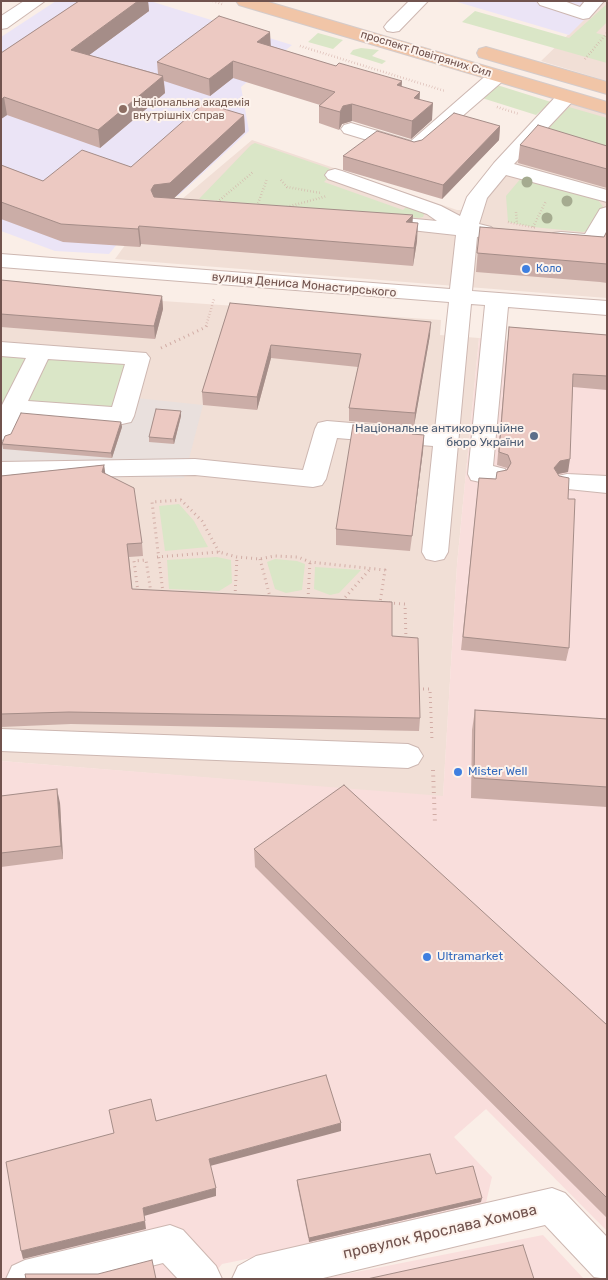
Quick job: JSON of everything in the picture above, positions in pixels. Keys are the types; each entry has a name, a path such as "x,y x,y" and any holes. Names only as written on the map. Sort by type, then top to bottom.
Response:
{"main road":[{"name":"проспект Повітряних Сил","path":"245,1 607,108"},
{"name":"проспект Повітряних Сил","path":"305,1 412,32"},
{"name":"проспект Повітряних Сил","path":"469,48 607,88"}],"street":[{"path":"1,24 36,1"},
{"path":"393,26 419,1"},
{"path":"550,2 583,14 595,1"},
{"path":"351,129 414,148 497,76"},
{"path":"436,552 467,229 477,197 501,167 566,97"},
{"path":"501,167 607,196"},
{"path":"335,175 434,210 467,229"},
{"path":"544,236 592,241 607,213"},
{"path":"363,221 467,229 510,226"},
{"name":"вулиця Дениса Монастирського","path":"1,260 460,298 607,308"},
{"path":"496,475 480,474 497,300"},
{"path":"1,350 138,358 122,416 14,408"},
{"path":"1,432 41,352"},
{"path":"1,470 195,467 313,479 327,429 447,439"},
{"path":"567,482 607,485"},
{"path":"6,736 425,757"},
{"name":"провулок Ярослава Хомова","path":"251,1279 256,1275 552,1206 607,1264"},
{"path":"25,1279 170,1243 203,1279"}],"path":[{"path":"583,61 607,32"},
{"path":"300,46 543,122"},
{"path":"212,206 253,172"},
{"path":"255,214 267,179"},
{"path":"281,180 287,187 332,195 287,207 285,216"},
{"path":"516,212 510,226 533,227 548,198"},
{"path":"138,358 206,327 214,297"},
{"path":"162,592 152,502 181,500 202,521 218,552"},
{"path":"157,557 218,552 237,557 260,559 274,556 298,557 310,562 385,570 380,603"},
{"path":"235,596 237,557"},
{"path":"260,559 270,597"},
{"path":"138,594 134,561 146,560 150,593 171,593"},
{"path":"308,599 310,562"},
{"path":"342,601 370,568"},
{"path":"226,596 244,596"},
{"path":"261,597 280,597"},
{"path":"298,598 316,599"},
{"path":"334,600 352,601"},
{"path":"371,602 405,604 406,641"},
{"path":"418,689 430,689 425,757 435,824"}],"shaded area":[{"name":"Національна академія внутрішніх справ","path":"56,1 150,1 292,45 241,87 249,131 178,196 153,200 109,254 55,251 1,231 1,37"},
{"path":"454,1 603,1 569,35"},
{"path":"603,1 607,1 607,81 541,61"},
{"path":"566,97 607,108 607,298 115,259 152,208 175,205 252,140 457,210 469,210"},
{"path":"1,290 441,320 440,335 479,338 457,565 443,797 1,761"},
{"path":"479,338 607,349 607,1231 486,1109 454,1137 492,1177 484,1211 222,1264 210,1279 1,1279 1,761 443,796 457,565"},
{"path":"127,397 203,405 184,478 126,477 1,489 1,432"},
{"path":"543,1235 584,1279 321,1279"}],"green space":[{"path":"607,4 607,22 596,33 607,36 607,63 462,22 475,11 569,38"},
{"path":"318,33 343,40 333,49 308,42"},
{"path":"361,48 379,50 372,56 386,61 382,64 350,54 353,50"},
{"path":"497,85 551,102 536,115 482,98"},
{"path":"569,107 607,118 607,153 543,134"},
{"path":"255,143 328,168 332,174 324,182 403,210 408,205 425,212 423,217 199,199"},
{"path":"522,177 591,195 604,208 591,230 583,232 533,227 508,222 506,196"},
{"path":"1,349 138,358 122,416 1,432"},
{"path":"179,504 194,521 208,547 165,551 159,506"},
{"path":"217,557 231,560 232,583 219,591 169,589 167,560"},
{"path":"275,559 297,561 305,564 302,590 286,593 275,589 267,562"},
{"path":"315,567 361,570 339,593 330,595 314,589"}],"building":[{"path":"79,1 138,1 71,50 163,76 98,130 4,97 1,100 1,53"},
{"path":"219,16 270,32 257,42 336,66 339,63 402,81 397,85 420,92 414,98 433,103 412,121 352,104 343,106 340,112 319,106 335,92 233,61 209,79 157,62"},
{"path":"204,103 244,115 170,183 154,185 151,190 154,197 413,215 406,222 418,223 414,248 139,226 138,229 61,224 1,202 1,165 43,181 82,150 131,167"},
{"path":"454,113 500,126 443,185 343,156 377,131 414,142 422,140"},
{"path":"538,125 607,146 607,169 520,145"},
{"path":"480,227 604,237 607,231 607,264 477,253"},
{"path":"1,280 162,296 154,326 1,314"},
{"path":"230,303 431,322 415,413 349,408 361,354 271,345 257,397 202,392"},
{"path":"509,327 607,335 607,376 573,374 570,459 560,461 554,468 559,476 569,478 568,499 575,499 569,648 463,637 479,478 496,479 497,472 507,470 511,463 508,455 499,452"},
{"path":"156,409 181,411 173,439 149,437"},
{"path":"21,413 121,422 111,453 2,444 5,436 11,434"},
{"path":"353,425 412,430 412,434 424,435 412,536 336,529"},
{"path":"104,465 102,472 134,488 142,543 127,544 132,589 392,602 392,636 418,638 420,718 69,712 1,714 1,476"},
{"path":"475,710 607,719 607,787 474,778"},
{"name":"Ultramarket","path":"344,785 607,1025 607,1198 254,849"},
{"path":"57,789 61,846 1,853 1,796"},
{"path":"326,1075 341,1123 209,1159 216,1188 143,1208 145,1221 21,1251 6,1162 114,1133 109,1110 151,1099 156,1121"},
{"path":"430,1154 436,1174 473,1166 482,1198 309,1238 297,1180"},
{"path":"523,1245 534,1279 367,1279"},
{"path":"152,1260 156,1279 26,1279 25,1274 98,1274"}],"place":[{"name":"Національна академія внутрішніх справ","path":"123,109"},
{"name":"Коло","path":"526,269"},
{"name":"Національне антикорупційне бюро України","path":"534,436"},
{"name":"Mister Well","path":"458,772"},
{"name":"Ultramarket","path":"427,957"}]}
